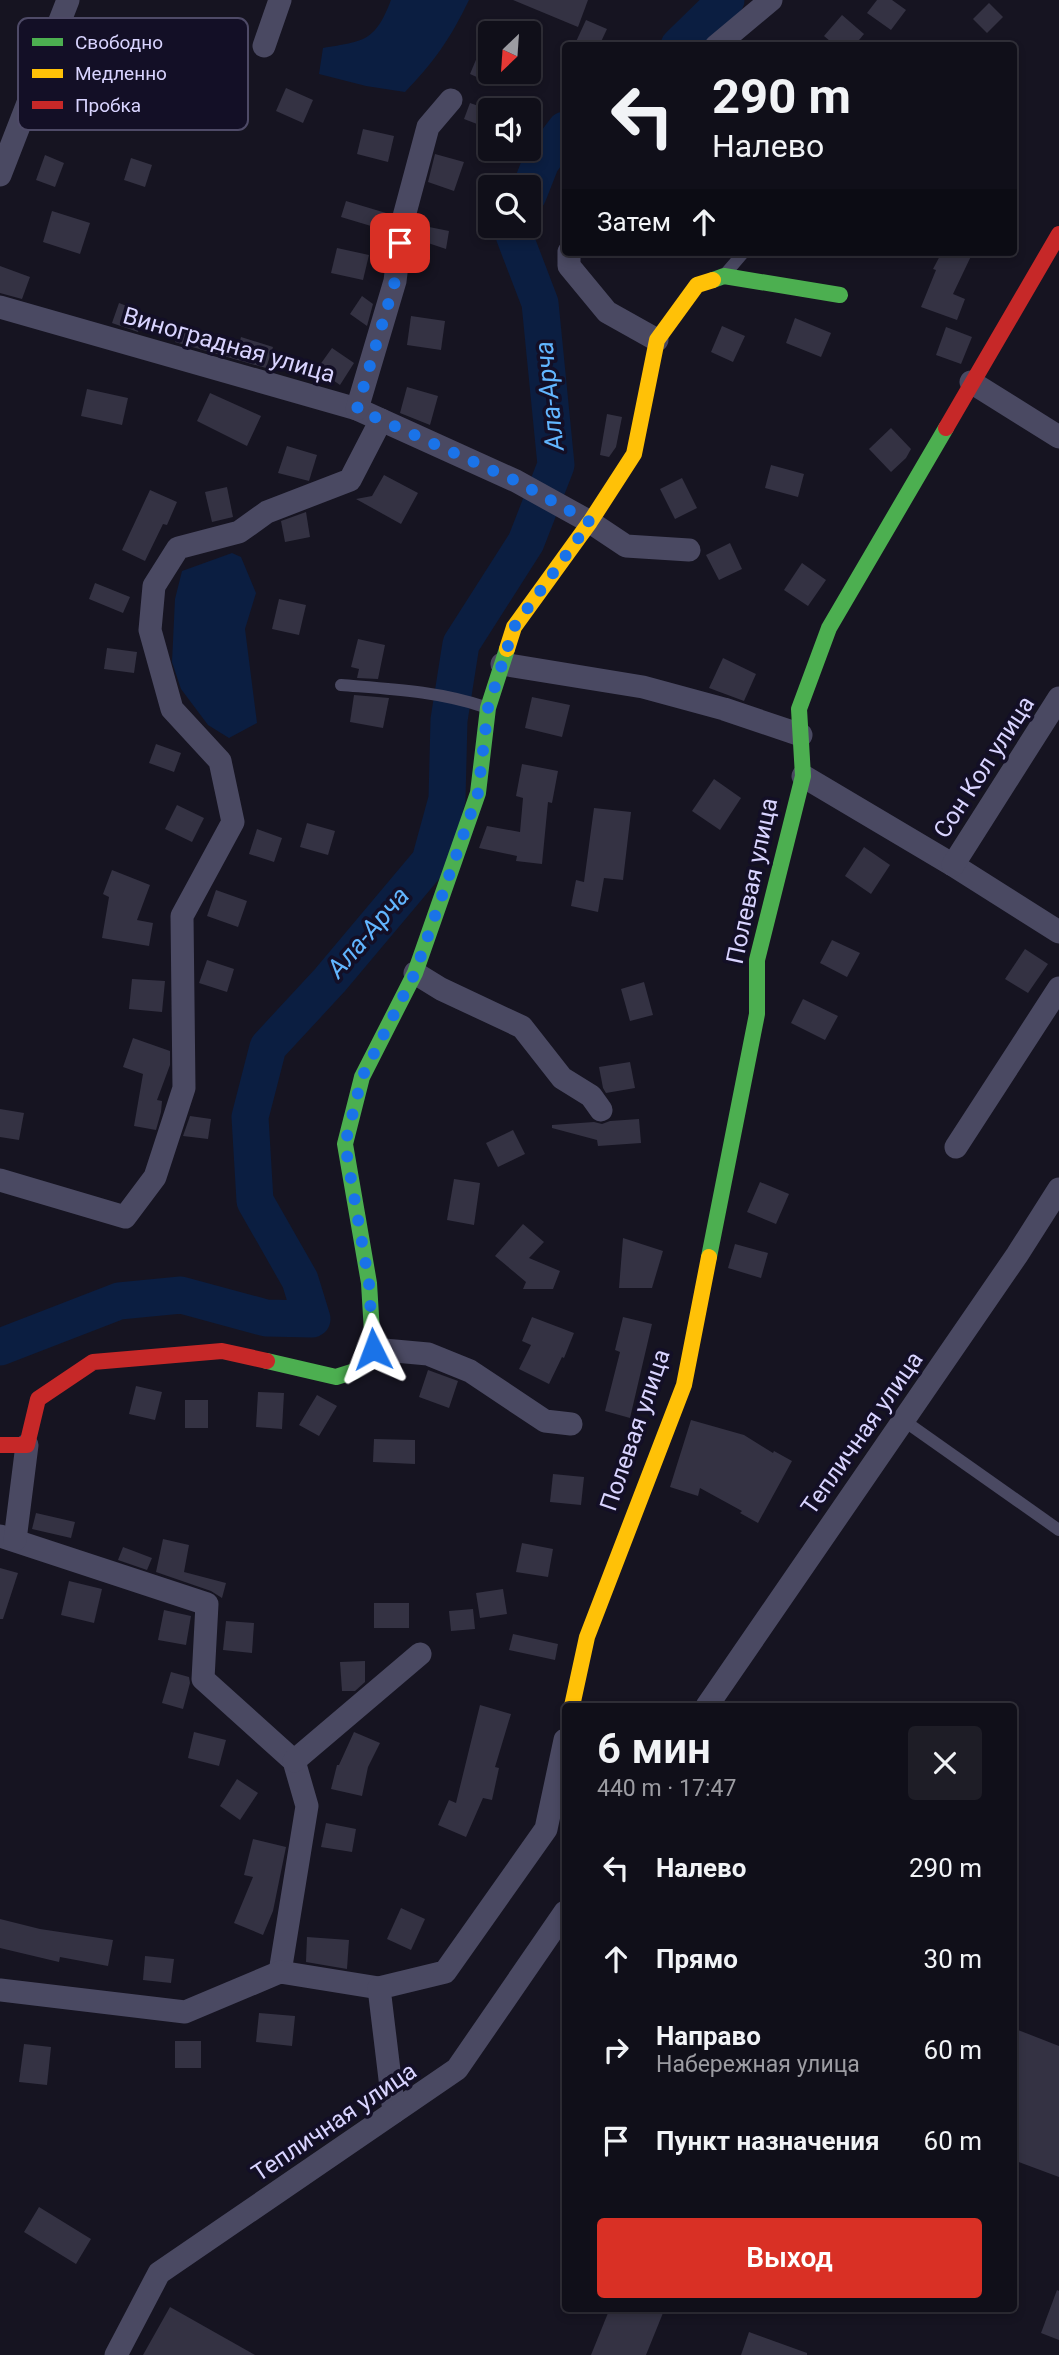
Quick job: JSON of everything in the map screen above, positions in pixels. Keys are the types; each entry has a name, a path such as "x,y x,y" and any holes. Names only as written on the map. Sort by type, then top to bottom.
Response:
{"street":[{"path":"61,18 68,0"},
{"path":"264,46 280,0"},
{"path":"721,42 771,0"},
{"path":"357,409 395,281 402,225 428,127 451,100"},
{"path":"0,175 18,129"},
{"name":"Полевая улица","path":"573,1703 587,1637 684,1385 757,1014 757,960 803,776 799,709 829,628 1059,234"},
{"path":"569,256 569,266 607,312 657,341"},
{"path":"280,1972 307,1806 294,1762 203,1679 207,1604 7,1538 38,1399 93,1362 222,1351 336,1377 355,1371 373,1349 369,1283 345,1144 362,1077 415,973 478,793 488,708 514,627 590,522 634,454 657,341 697,285 724,276 840,295"},
{"name":"Виноградная улица","path":"0,307 357,409 516,481 590,522 626,546 690,550"},
{"path":"971,382 1059,437"},
{"path":"0,1181 125,1217 155,1177 184,1088 182,916 233,821 220,761 172,709 150,630 154,586 178,548 239,532 267,512 350,480 381,419"},
{"path":"502,664 643,687 724,709 801,735"},
{"name":"Сон Кол улица","path":"953,864 1059,698"},
{"name":"Сон Кол улица","path":"803,776 953,864 1059,932"},
{"path":"415,973 441,989 522,1027 562,1078 591,1096 601,1110"},
{"path":"956,1147 1059,988"},
{"name":"Тепличная улица","path":"709,1703 1017,1255 1059,1189"},
{"path":"373,1349 428,1354 470,1371 545,1420 571,1424"},
{"path":"0,1445 27,1445"},
{"path":"294,1762 420,1654"},
{"path":"0,1990 185,2012 280,1972 379,1988 445,1972 546,1829 562,1754"},
{"name":"Тепличная улица","path":"116,2355 159,2273 457,2069 562,1916"},
{"path":"379,1988 394,2112"}],"lane":[{"path":"724,276 741,256"},
{"path":"341,685 432,693 488,708"},
{"path":"903,1420 1059,1531"}],"water":[{"path":"391,0 469,0 441,49 405,92 366,86 319,74 323,48 366,37 379,24"},
{"path":"232,553 241,557 256,593 245,629 257,723 229,738 208,725 181,689 172,662 175,599 182,571"}],"building":[{"path":"513,0 588,0 578,27"},
{"path":"877,0 892,0 906,10 891,30 867,13"},
{"path":"989,3 1003,17 987,33 973,19"},
{"path":"842,15 864,34 857,42 831,42 824,36"},
{"path":"586,20 607,29 601,42 576,42"},
{"path":"478,55 478,78 470,74"},
{"path":"286,88 313,100 303,123 276,111"},
{"path":"470,103 478,106 478,124 464,119"},
{"path":"363,129 394,136 388,162 357,154"},
{"path":"435,154 464,162 454,191 428,182"},
{"path":"45,155 64,163 55,187 36,180"},
{"path":"131,158 152,165 145,187 124,180"},
{"path":"346,201 386,213 381,229 341,217"},
{"path":"52,211 90,223 80,254 43,242"},
{"path":"419,225 449,231 446,249 428,243 411,268"},
{"path":"337,248 369,255 363,280 331,273"},
{"path":"940,256 971,256 953,294 965,299 957,320 921,307 936,270 933,269"},
{"path":"0,266 30,277 22,299 0,293"},
{"path":"362,296 373,304 367,326 350,314"},
{"path":"119,303 145,313 138,332 112,323"},
{"path":"411,316 445,321 441,350 407,345"},
{"path":"795,318 831,333 821,357 786,343"},
{"path":"722,326 745,336 733,362 711,352"},
{"path":"946,327 972,337 961,364 936,355"},
{"path":"178,328 239,344 241,337 273,347 266,368 175,342"},
{"path":"332,348 354,363 340,385 317,369"},
{"path":"407,387 438,396 430,425 400,413"},
{"path":"87,389 128,398 122,425 81,416"},
{"path":"210,393 261,416 247,446 197,421"},
{"path":"607,414 622,417 616,447 609,457 600,455"},
{"path":"891,428 911,449 906,458 891,472 869,449"},
{"path":"287,446 317,455 309,481 278,473"},
{"path":"771,465 804,474 798,497 765,488"},
{"path":"384,475 418,493 401,524 356,499 372,496"},
{"path":"682,478 697,508 675,519 660,489"},
{"path":"227,487 233,517 212,522 205,492"},
{"path":"150,490 177,502 167,525 163,524 145,561 122,550"},
{"path":"306,512 310,537 285,542 281,521"},
{"path":"730,543 742,569 719,580 706,555"},
{"path":"802,563 826,580 808,606 784,590"},
{"path":"95,583 130,597 123,613 89,599"},
{"path":"279,599 306,605 299,635 272,629"},
{"path":"358,639 385,645 378,679 357,678 359,669 351,667"},
{"path":"107,648 137,652 134,673 104,669"},
{"path":"723,658 756,674 744,701 709,688"},
{"path":"354,695 389,698 383,728 350,722"},
{"path":"532,697 570,705 562,737 525,728"},
{"path":"156,744 181,753 174,772 149,763"},
{"path":"522,764 558,771 552,803 548,802 542,864 516,861 517,856 479,848 487,826 520,832 523,798 516,796"},
{"path":"714,779 741,798 720,830 692,811"},
{"path":"177,805 204,818 192,842 165,829"},
{"path":"594,808 631,812 623,880 604,878 598,912 571,906 576,880 584,882"},
{"path":"307,823 335,831 328,855 300,847"},
{"path":"257,829 282,838 274,862 249,854"},
{"path":"864,847 890,865 871,894 845,876"},
{"path":"112,870 150,885 137,920 153,923 149,946 102,938 109,897 103,894"},
{"path":"216,890 247,901 238,927 207,916"},
{"path":"832,940 860,953 847,977 820,963"},
{"path":"1025,949 1048,964 1028,993 1005,979"},
{"path":"207,960 234,969 227,992 199,983"},
{"path":"132,979 165,981 162,1012 129,1009"},
{"path":"644,982 653,1015 630,1021 621,989"},
{"path":"803,999 838,1016 825,1040 791,1023"},
{"path":"133,1038 170,1051 170,1065 157,1100 162,1101 156,1130 134,1126 143,1074 123,1067"},
{"path":"630,1062 635,1088 606,1093 599,1067"},
{"path":"0,1109 24,1113 19,1140 0,1137"},
{"path":"190,1116 211,1119 208,1139 183,1136"},
{"path":"639,1119 641,1143 598,1146 597,1140 552,1128 552,1125 594,1122 602,1124"},
{"path":"513,1130 525,1154 498,1167 486,1143"},
{"path":"454,1179 480,1183 474,1225 447,1220"},
{"path":"760,1182 789,1194 776,1224 747,1212"},
{"path":"523,1224 544,1242 529,1258 560,1271 553,1289 523,1289 526,1282 495,1256"},
{"path":"623,1238 663,1251 652,1288 619,1288"},
{"path":"735,1244 768,1253 761,1278 728,1268"},
{"path":"532,1317 574,1333 549,1384 519,1369 531,1345 522,1341"},
{"path":"623,1317 652,1324 630,1418 605,1411 620,1352 615,1350"},
{"path":"428,1370 458,1381 449,1408 419,1397"},
{"path":"136,1386 162,1392 155,1420 129,1414"},
{"path":"258,1392 284,1393 282,1429 256,1427"},
{"path":"317,1395 337,1406 319,1436 299,1425"},
{"path":"185,1400 208,1400 208,1428 185,1428"},
{"path":"691,1420 744,1435 792,1461 758,1523 700,1488 698,1496 670,1487"},
{"path":"374,1439 415,1440 415,1464 373,1462"},
{"path":"553,1474 584,1477 581,1505 550,1502"},
{"path":"36,1513 75,1522 71,1538 32,1529"},
{"path":"163,1539 189,1545 184,1572 226,1583 222,1598 211,1591 156,1572"},
{"path":"522,1543 553,1549 548,1577 516,1572"},
{"path":"123,1547 152,1558 147,1570 118,1560"},
{"path":"0,1568 18,1573 3,1619 0,1619"},
{"path":"69,1581 102,1589 94,1623 61,1615"},
{"path":"503,1589 507,1614 480,1618 476,1593"},
{"path":"374,1603 409,1603 409,1628 374,1628"},
{"path":"473,1609 475,1629 451,1631 449,1611"},
{"path":"164,1610 191,1616 186,1645 158,1640"},
{"path":"226,1621 254,1623 252,1653 223,1650"},
{"path":"513,1634 558,1644 555,1660 509,1650"},
{"path":"365,1661 365,1682 355,1691 342,1691 340,1662"},
{"path":"171,1672 189,1677 183,1709 162,1703"},
{"path":"480,1705 511,1714 495,1767 499,1768 492,1800 483,1798 466,1837 438,1825 449,1800 456,1803"},
{"path":"194,1732 226,1740 219,1766 188,1758"},
{"path":"354,1732 380,1743 368,1767 362,1796 331,1789 337,1765"},
{"path":"237,1779 258,1793 240,1820 220,1806"},
{"path":"326,1823 356,1829 352,1852 321,1847"},
{"path":"253,1839 286,1847 273,1911 263,1935 234,1923 253,1877 244,1875"},
{"path":"401,1908 425,1919 411,1950 387,1939"},
{"path":"0,1919 40,1929 113,1940 108,1966 60,1957 59,1962 0,1948"},
{"path":"307,1937 349,1940 347,1969 306,1962"},
{"path":"145,1956 174,1959 171,1983 143,1980"},
{"path":"259,2013 295,2016 292,2046 256,2042"},
{"path":"1017,2030 1059,2046 1059,2177 1017,2161"},
{"path":"175,2041 201,2041 201,2068 175,2068"},
{"path":"24,2044 51,2047 47,2085 19,2082"},
{"path":"39,2207 91,2239 76,2264 24,2232"},
{"path":"1057,2290 1059,2291 1059,2340 1041,2333"},
{"path":"170,2307 255,2355 143,2355"},
{"path":"608,2312 663,2312 646,2355 591,2355"},
{"path":"749,2332 807,2353 807,2355 741,2355"}],"waterway":[{"name":"Ала-Арча","path":"683,42 726,0"},
{"name":"Ала-Арча","path":"536,175 541,162 562,134"},
{"name":"Ала-Арча","path":"0,1347 119,1301 181,1295 266,1318 312,1319 300,1280 255,1201 250,1117 268,1047 330,980 430,861 447,799 449,720 461,644 526,542 556,465 540,303 515,238"}],"traffic: fast":[{"path":"713,280 724,276 840,295"},
{"path":"709,1257 757,1014 757,960 803,776 799,709 829,628 946,428"},
{"path":"267,1361 336,1377 355,1371 373,1349 369,1283 345,1144 362,1077 415,973 478,793 488,708 507,649"}],"traffic: slow":[{"path":"507,649 514,627 590,522 634,454 657,340 697,285 713,280"},
{"path":"573,1703 587,1637 684,1385 709,1257"}],"traffic: jam":[{"path":"946,428 1059,234"},
{"path":"0,1445 27,1445 38,1399 93,1362 222,1351 267,1361"}],"route":[{"path":"373,1349 369,1283 345,1144 362,1077 415,973 478,793 488,708 514,627 590,522 516,481 357,409 395,281 400,243"}]}
